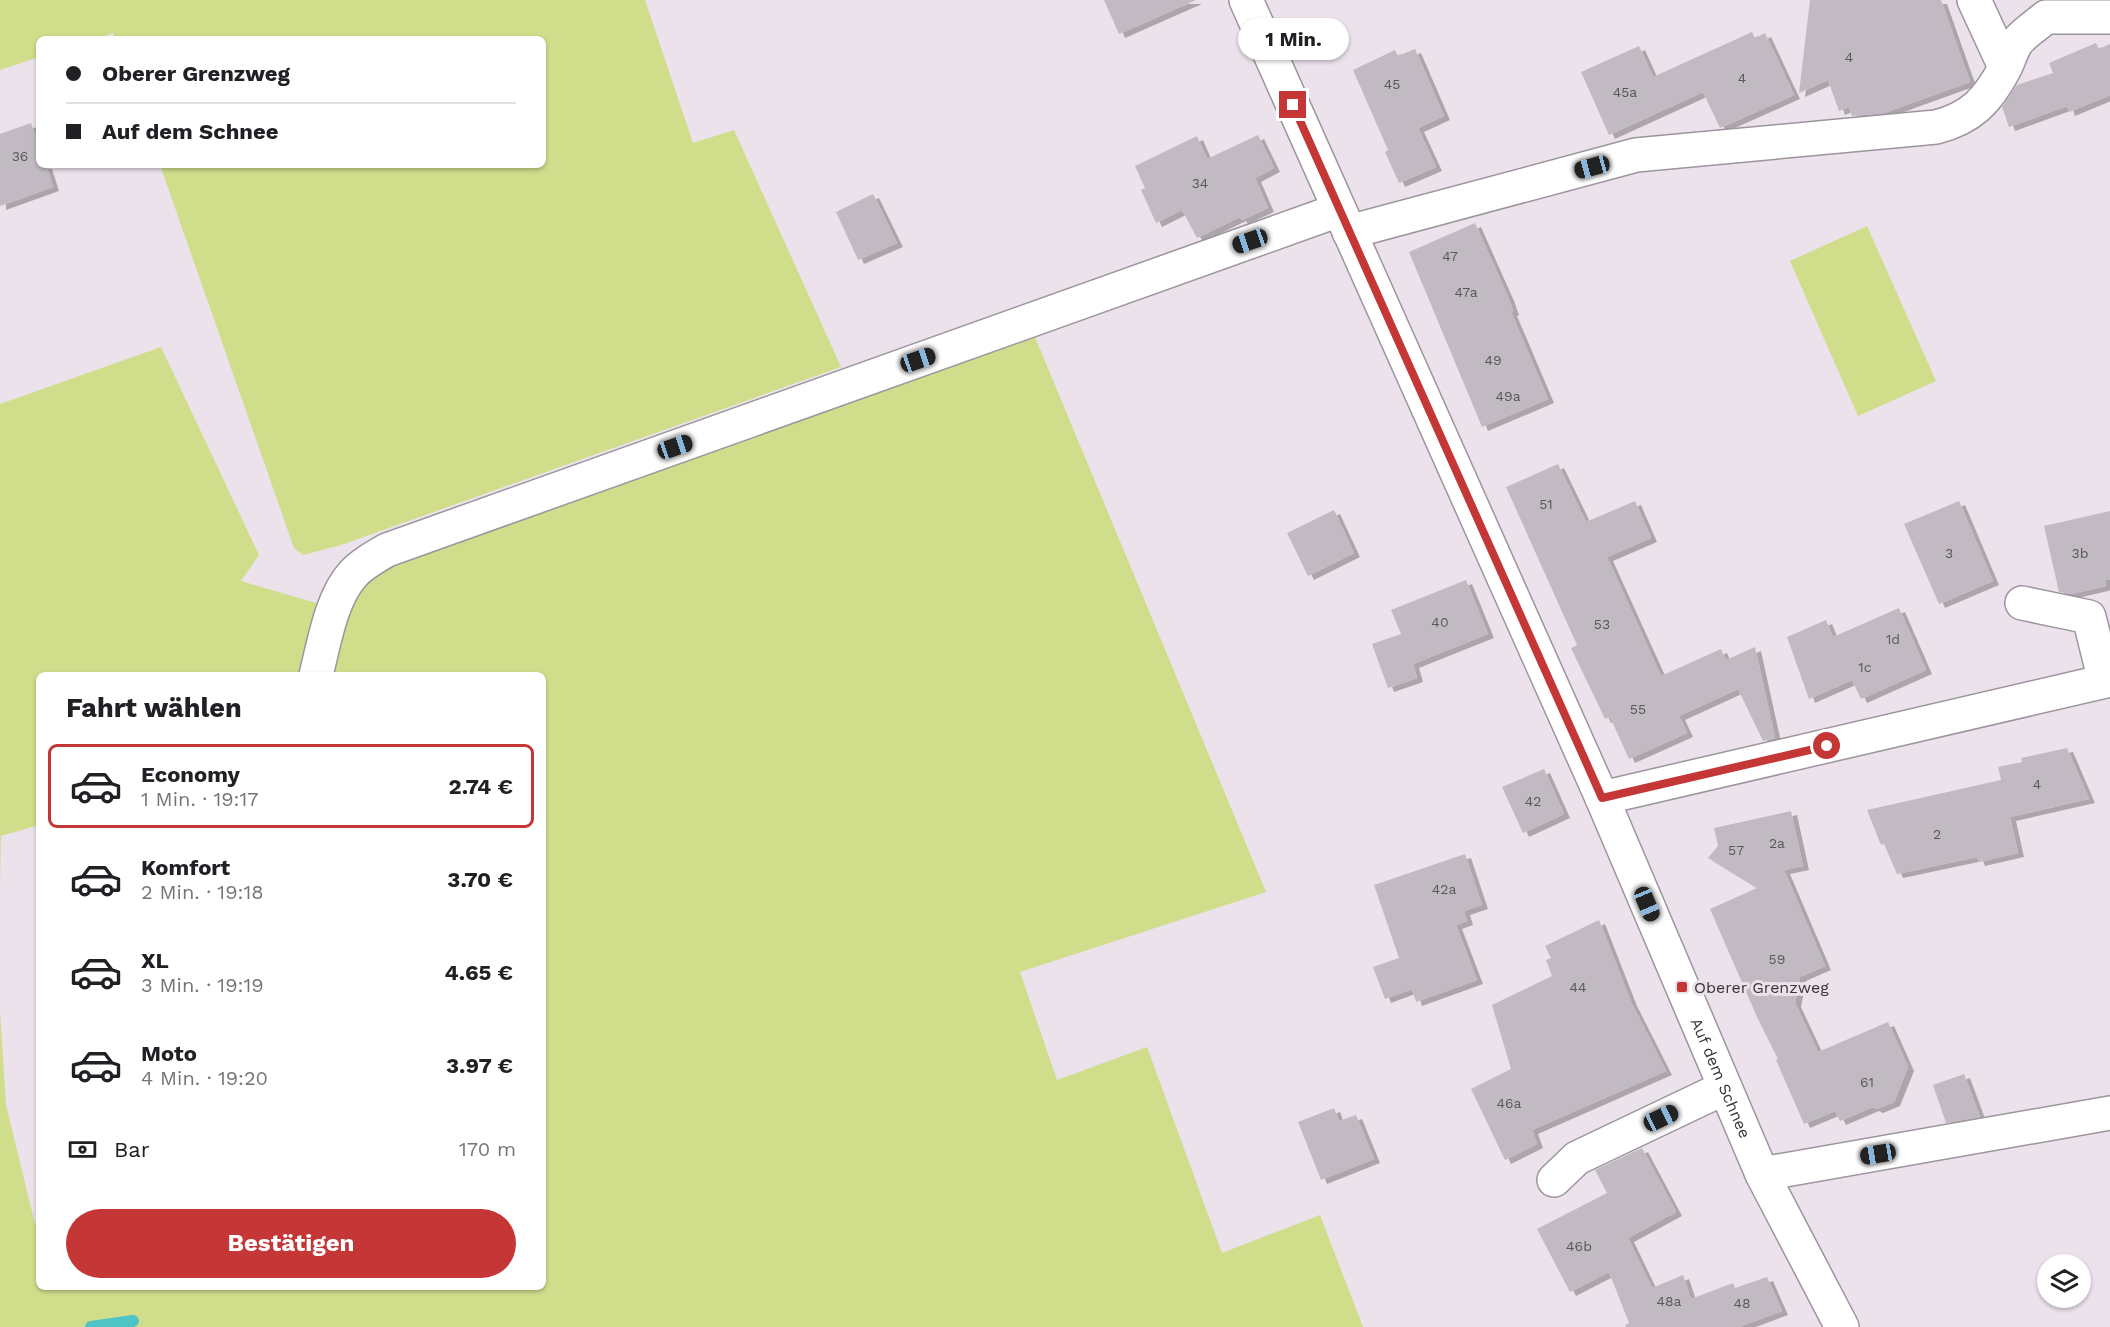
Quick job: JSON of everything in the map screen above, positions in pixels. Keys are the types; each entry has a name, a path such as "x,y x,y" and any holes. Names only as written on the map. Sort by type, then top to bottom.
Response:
{"street":[{"name":"Auf dem Schnee","path":"1246,0 1602,798 1762,1174 1842,1327"},
{"path":"1974,0 2005,67"},
{"path":"317,672 337,599 351,575 365,563 387,550 1344,221 1636,155 1936,127 1954,122 1971,112 1984,100 2005,67 2017,42 2046,17 2110,17"},
{"path":"1602,798 2108,680 2089,617 2022,603"},
{"path":"1554,1180 1576,1158 1724,1088"},
{"path":"1762,1174 2110,1113"}],"green space":[{"path":"0,0 645,0 693,143 734,130 841,367 341,545 303,555 294,548 161,168 546,168 546,36 114,36 113,33 104,36 36,36 36,58 0,70"},
{"path":"1867,226 1936,381 1858,416 1790,261"},
{"path":"1032,330 1266,892 1020,972 1057,1080 1147,1047 1222,1253 1320,1215 1363,1327 0,1327 0,1011 6,1105 36,1224 36,1290 546,1290 546,672 36,672 36,826 1,836 0,886 0,404 161,347 259,555 241,581 343,611 372,562"}],"building":[{"path":"1104,0 1196,0 1119,34"},
{"path":"1810,0 1941,0 1970,82 1884,113 1852,116 1849,107 1839,111 1828,80 1799,93"},
{"path":"1752,32 1755,38 1765,33 1794,95 1720,128 1703,92 1609,135 1581,72 1639,46 1653,77"},
{"path":"2096,43 2099,49 2110,44 2110,95 2069,112 2067,106 2009,127 2002,107 2017,85 2053,73 2049,63"},
{"path":"1415,49 1444,116 1418,128 1436,167 1399,183 1385,152 1388,150 1353,70 1395,50 1398,56"},
{"path":"31,123 36,137 36,168 47,168 53,187 0,206 0,134"},
{"path":"1258,135 1274,168 1255,178 1268,208 1242,220 1240,217 1197,238 1182,210 1156,223 1141,190 1145,188 1135,166 1197,136 1207,159"},
{"path":"873,194 897,243 858,260 836,212"},
{"path":"1475,223 1508,297 1513,311 1511,312 1548,399 1482,427 1409,252"},
{"path":"1558,464 1586,522 1635,501 1651,538 1607,557 1661,676 1721,649 1726,660 1755,647 1775,738 1763,741 1738,689 1679,716 1687,733 1629,759 1610,717 1605,719 1571,648 1577,645 1506,487"},
{"path":"1959,501 1993,581 1939,604 1904,524"},
{"path":"1334,510 1354,553 1308,576 1287,533"},
{"path":"2110,511 2110,579 2105,580 2106,586 2072,594 2059,592 2044,526"},
{"path":"1466,580 1488,634 1413,664 1417,678 1388,688 1372,644 1401,634 1391,610"},
{"path":"1899,608 1926,670 1861,699 1852,680 1809,699 1787,637 1826,620 1833,637"},
{"path":"2067,748 2089,799 2010,817 2018,853 1979,862 1977,857 1897,874 1884,844 1881,845 1867,810 2001,780 1998,767 2022,762 2021,758"},
{"path":"1544,769 1564,814 1523,833 1502,787"},
{"path":"1791,811 1803,866 1784,870 1825,966 1800,977 1795,1003 1818,1052 1888,1022 1908,1067 1894,1102 1877,1109 1873,1107 1840,1121 1835,1111 1804,1124 1776,1060 1778,1059 1710,909 1757,888 1708,858 1718,846 1714,828"},
{"path":"1465,854 1482,905 1464,911 1467,921 1456,925 1477,980 1416,1002 1412,989 1385,999 1373,967 1399,958 1374,885"},
{"path":"1599,920 1631,1002 1666,1071 1532,1130 1537,1144 1505,1160 1471,1089 1511,1069 1492,1005 1552,976 1546,960 1551,958 1545,946"},
{"path":"1964,1074 1980,1117 1946,1123 1933,1085"},
{"path":"1334,1108 1339,1121 1356,1115 1374,1159 1321,1180 1298,1122"},
{"path":"1642,1148 1676,1212 1628,1238 1652,1288 1683,1275 1691,1299 1733,1283 1735,1288 1767,1277 1782,1311 1739,1327 1626,1327 1625,1325 1629,1323 1609,1272 1570,1292 1537,1229 1607,1193 1595,1170"}],"waterway":[{"path":"91,1327 133,1321"}],"place":[{"name":"Oberer Grenzweg","path":"1682,987"}],"route":[{"path":"1293,105 1602,798 1827,746"}]}
